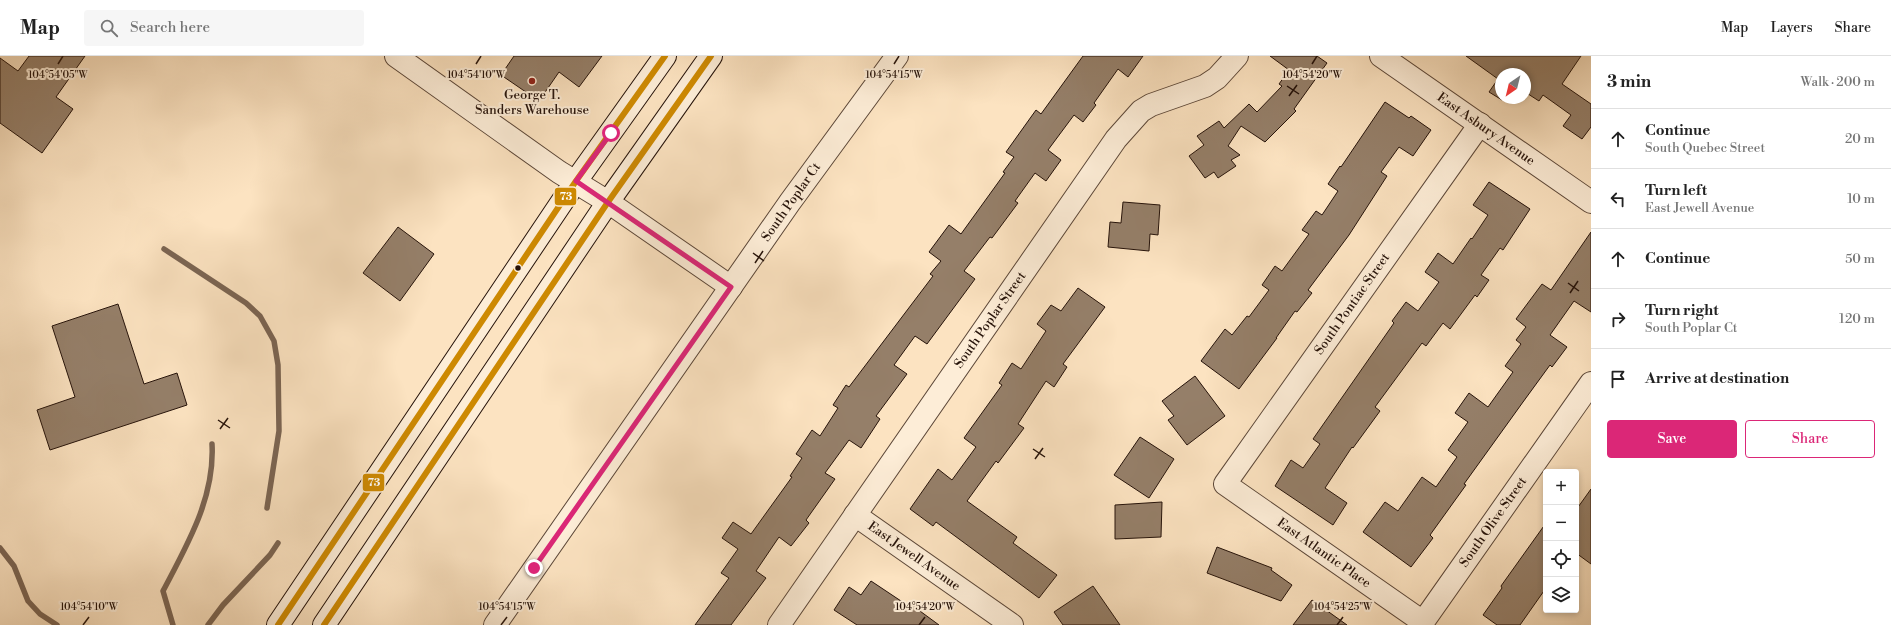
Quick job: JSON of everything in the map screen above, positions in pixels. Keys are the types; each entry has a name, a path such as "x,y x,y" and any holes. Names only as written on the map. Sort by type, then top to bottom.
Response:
{"street":[{"path":"396,56 559,172 576,181 608,202 731,287"},
{"path":"278,625 576,181 665,56"},
{"path":"324,625 608,202 712,56"},
{"name":"South Poplar Ct","path":"495,625 790,202 897,56"},
{"name":"South Poplar Street","path":"779,625 1129,122 1141,111 1151,105 1205,86 1217,78 1237,56"},
{"name":"East Asbury Avenue","path":"1381,56 1591,202"},
{"name":"South Pontiac Street","path":"1225,484 1480,124"},
{"name":"South Olive Street","path":"1422,622 1591,382"},
{"name":"East Atlantic Place","path":"1225,484 1422,622"},
{"name":"East Jewell Avenue","path":"855,515 1012,625"}],"building":[{"path":"29,56 85,56 56,97 73,109 42,153 0,123 0,58 18,71"},
{"name":"George T. Sanders Warehouse","path":"514,56 602,56 579,87 559,72 539,101 501,75"},
{"path":"1083,56 1143,56 1128,77 1118,69 1094,103 1096,105 1083,122 1074,115 1048,150 1061,160 1046,181 1035,173 1015,201 1018,203 992,238 990,237 964,271 975,279 927,344 915,336 894,365 907,374 876,416 880,419 861,448 849,440 825,473 835,479 806,520 809,523 791,546 779,537 756,571 766,578 731,625 695,625 729,578 721,573 738,549 722,538 733,522 751,534 792,477 790,476 802,458 796,454 812,430 820,436 838,408 833,405 846,385 849,387 933,276 930,274 941,261 929,252 949,225 961,234 1005,173 1003,172 1014,157 1006,152 1036,110 1041,114"},
{"path":"1270,56 1317,56 1327,63 1294,109 1296,111 1265,142 1241,126 1228,146 1240,155 1231,160 1236,166 1218,178 1214,172 1205,178 1189,156 1204,145 1197,136 1219,121 1224,128 1249,104 1257,112 1282,86 1279,84 1289,70"},
{"path":"1466,56 1581,56 1562,84 1591,104 1591,127 1582,139 1563,126 1571,115 1543,95 1539,101 1531,96 1531,68 1495,68 1495,77"},
{"path":"1495,83 1495,96 1489,92"},
{"path":"1385,102 1409,118 1411,116 1431,130 1413,156 1399,147 1381,172 1387,176 1349,235 1308,290 1312,293 1297,312 1295,311 1239,389 1201,361 1225,329 1232,335 1247,316 1249,317 1269,290 1262,285 1275,266 1282,271 1309,234 1302,230 1316,211 1322,215 1338,191 1328,184"},
{"path":"1489,182 1530,209 1503,250 1500,248 1481,275 1489,280 1477,297 1475,295 1450,329 1443,323 1426,346 1422,343 1375,407 1380,411 1353,448 1352,447 1325,488 1347,503 1333,525 1275,486 1291,460 1303,468 1320,444 1313,439 1394,323 1392,321 1406,302 1418,311 1439,282 1425,272 1438,253 1453,264 1471,238 1472,239 1488,215 1473,205"},
{"path":"1123,202 1160,205 1158,235 1150,234 1149,251 1108,247 1110,222 1121,223"},
{"path":"398,227 434,254 400,301 363,273"},
{"path":"1591,232 1591,312 1574,301 1550,335 1567,347 1552,367 1550,365 1464,484 1466,485 1430,535 1433,538 1411,567 1363,532 1385,502 1398,511 1422,477 1436,487 1457,457 1448,450 1468,422 1455,413 1469,393 1488,407 1513,372 1505,366 1521,344 1516,340 1526,327 1516,319 1542,284 1551,290"},
{"path":"1078,288 1105,307 1063,364 1067,367 1054,387 1046,381 1018,424 1024,428 998,463 996,461 967,501 1017,537 1013,543 1057,575 1039,598 936,522 933,526 910,509 938,469 952,480 976,447 964,438 1002,385 999,383 1012,363 1021,369 1046,331 1037,324 1051,305 1061,311"},
{"path":"118,304 144,384 177,373 187,405 50,450 37,410 75,397 52,326"},
{"path":"1195,376 1225,416 1187,445 1168,420 1174,416 1162,401"},
{"path":"1140,437 1174,459 1149,498 1114,475"},
{"path":"1591,489 1591,564 1579,555 1579,506"},
{"path":"1162,502 1161,537 1115,539 1115,505"},
{"path":"1543,527 1543,592 1520,625 1497,625 1483,615 1502,588 1501,586"},
{"path":"1217,547 1272,568 1271,570 1292,585 1281,601 1207,573"},
{"path":"871,581 907,605 909,603 939,625 857,625 834,610 849,587 861,595"},
{"path":"1093,586 1120,625 1063,625 1054,612"},
{"path":"1312,600 1347,625 1293,625"}],"waterway":[{"path":"164,249 246,303 260,316 274,341 278,365 279,431 267,508"},
{"path":"173,625 163,591 190,539 198,520 209,483 212,464 212,444"},
{"path":"208,625 223,605 270,555 278,543"},
{"path":"0,548 14,566 28,601 40,614 57,625"}],"transit line":[{"name":"73","path":"278,625 576,181 665,56"},
{"name":"73","path":"324,625 608,202 711,56"}],"place":[{"name":"George T. Sanders Warehouse","path":"532,81"}],"route":[{"path":"534,568 731,287 576,181 611,133"}]}
